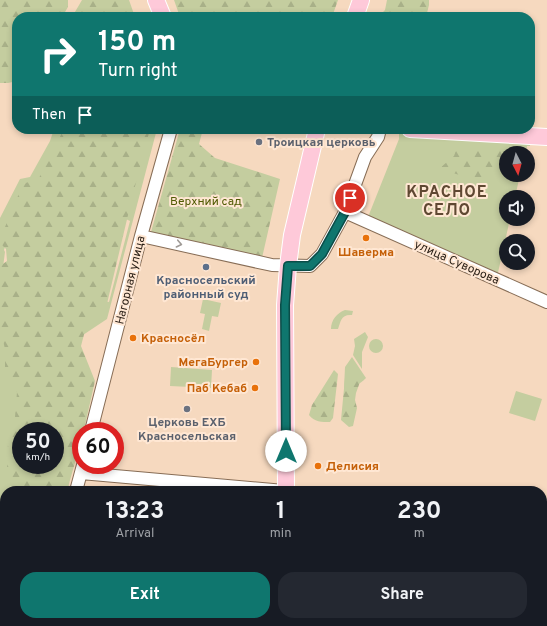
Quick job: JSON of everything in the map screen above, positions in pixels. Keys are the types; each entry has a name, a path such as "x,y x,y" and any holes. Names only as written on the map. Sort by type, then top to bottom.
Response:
{"main road":[{"path":"156,0 161,12"},
{"path":"357,12 361,0"},
{"path":"285,486 285,305 288,266 292,235 316,134"},
{"path":"496,134 547,137"}],"street":[{"name":"Нагорная улица","path":"93,422 141,236 170,134"},
{"path":"141,236 267,264 310,266 322,254 345,212 365,157 379,134"},
{"name":"улица Суворова","path":"345,212 547,302"},
{"path":"77,486 81,474"},
{"path":"124,474 239,486"}],"green space":[{"path":"0,0 68,0 68,7 65,12 12,12 12,82 0,83"},
{"path":"82,0 129,0 133,12 75,12"},
{"path":"174,0 338,0 334,12 178,12"},
{"path":"387,0 429,0 427,12 383,12 385,10"},
{"path":"52,134 156,134 107,319 80,337 64,454 64,422 12,422 12,474 61,474 60,486 0,486 0,218 20,179 30,177","holes":["25,183 52,190 105,209 130,221 109,302 54,293 2,275 4,250"]},
{"path":"61,134 149,134 106,308 95,315 86,327 81,346 95,381 86,422 72,422 72,473 68,486 12,486 7,470 8,443 12,428 12,474 64,474 64,422 14,422 17,392 5,375 5,349 0,328 0,266 7,261 6,249 2,245 0,239 23,184 39,178"},
{"name":"Верхний сад","path":"179,134 202,134 199,144 215,158 280,179 262,258 151,232"},
{"path":"399,134 523,139 530,143 530,146 499,146 499,182 518,182 517,190 499,190 499,226 508,226 507,234 499,234 499,268 497,277 368,217 399,139"},
{"path":"457,147 499,148 499,171 485,183 453,173 443,173 440,168 454,156"},
{"path":"203,299 221,303 218,317 212,316 209,331 202,329 205,314 200,313"},
{"path":"345,310 353,311 352,315 344,317 338,329 331,329 335,317"},
{"path":"365,332 368,337 362,352 362,369 353,355 355,346 354,339"},
{"path":"373,339 379,339 383,343 383,349 379,353 373,353 369,349 369,343"},
{"path":"352,357 366,378 356,385 344,388 345,367"},
{"path":"171,367 212,370 211,388 170,386"},
{"path":"334,370 338,374 333,418 330,422 321,422 309,415 312,405"},
{"path":"345,378 358,378 360,382 356,393 355,400 357,408 353,426 349,427 341,420"},
{"path":"516,391 542,399 535,421 509,413"}],"place":[{"name":"Троицкая церковь","path":"259,142"},
{"name":"Шаверма","path":"366,238"},
{"name":"Красносельский районный суд","path":"206,267"},
{"name":"Красносёл","path":"133,338"},
{"name":"МегаБургер","path":"256,362"},
{"name":"Паб Кебаб","path":"255,388"},
{"name":"Церковь ЕХБ Красносельская","path":"187,409"},
{"name":"Делисия","path":"318,466"}],"district":[{"name":"КРАСНОЕ СЕЛО","path":"447,200"}],"route":[{"path":"286,451 285,305 288,266 310,266 322,254 345,212 350,198"}]}
